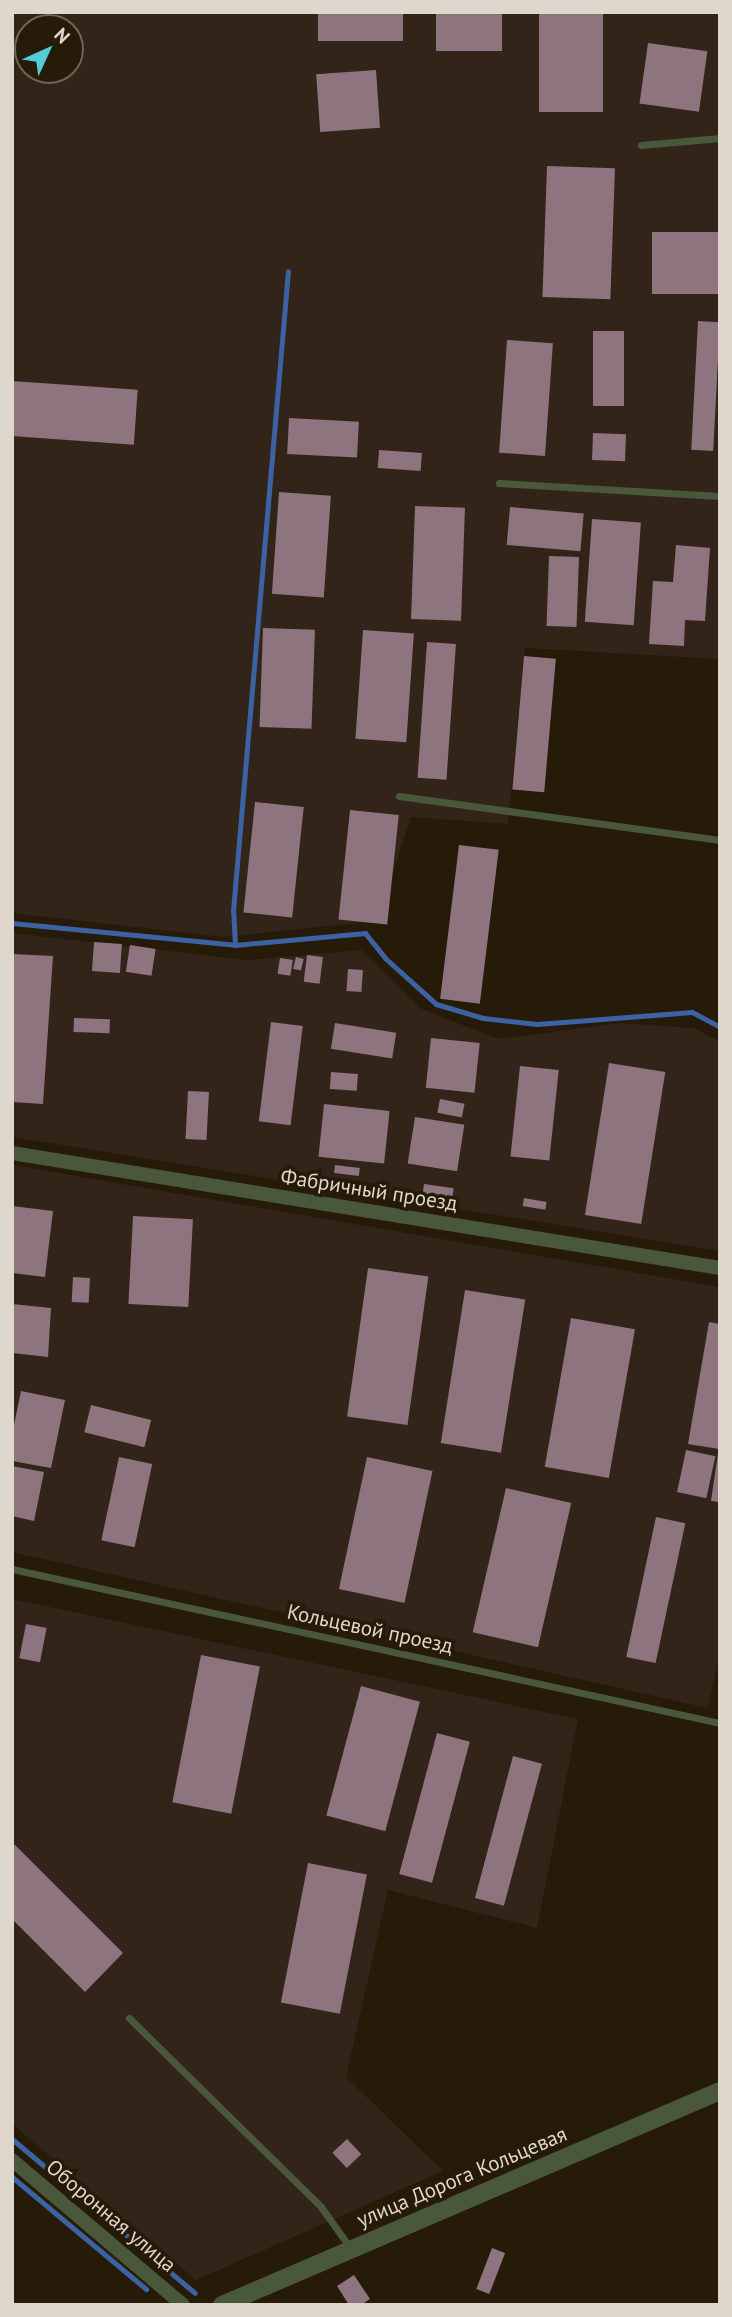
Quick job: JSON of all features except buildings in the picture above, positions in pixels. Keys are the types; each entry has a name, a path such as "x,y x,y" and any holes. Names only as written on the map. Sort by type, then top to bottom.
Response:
{"street":[{"name":"Фабричный проезд","path":"12,1153 720,1268"},
{"name":"улица Дорога Кольцевая","path":"222,2305 720,2091"},
{"name":"Оборонная улица","path":"12,2160 183,2305"}],"lane":[{"path":"641,145 720,138"},
{"path":"499,483 720,496"},
{"path":"399,796 720,840"},
{"name":"Кольцевой проезд","path":"12,1569 720,1723"},
{"path":"129,2018 321,2207 351,2250"}],"shaded area":[{"path":"12,12 720,12 720,659 525,648 508,824 411,817 377,921 224,937 12,913"},
{"path":"12,933 247,960 361,950 420,1008 498,1039 620,1023 693,1028 720,1041 720,1251 12,1137"},
{"path":"12,1165 720,1287 720,1653 708,1708 12,1552"},
{"path":"12,1599 578,1719 537,1928 388,1890 346,2077 443,2171 196,2280 12,2124"}],"waterway":[{"path":"12,923 235,945 233,911 288,271"},
{"path":"235,945 365,933 385,958 436,1004 483,1018 537,1024 692,1012 720,1027"},
{"path":"12,2139 195,2293"},
{"path":"12,2177 146,2289"}]}
